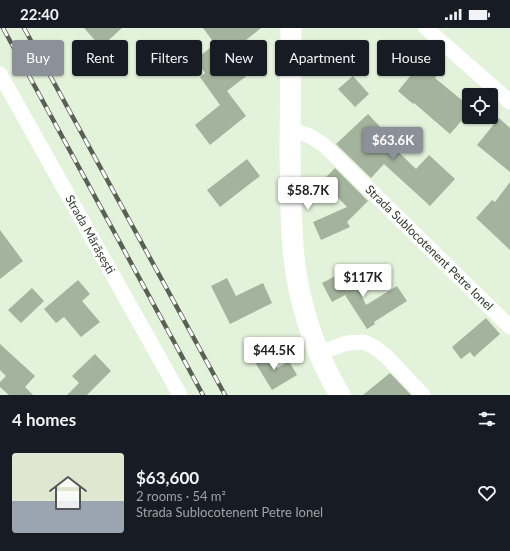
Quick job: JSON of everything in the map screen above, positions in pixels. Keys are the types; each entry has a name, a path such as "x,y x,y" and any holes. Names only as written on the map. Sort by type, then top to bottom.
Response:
{"main road":[{"path":"291,28 291,202 292,236 296,273 304,309 319,353 333,384 340,395"}],"street":[{"path":"426,28 510,102"},
{"name":"Strada Mărășești","path":"0,74 180,395"},
{"name":"Strada Sublocotenent Petre Ionel","path":"290,129 310,136 324,145 510,327"},
{"path":"319,353 347,343 364,342 376,348 388,358 423,395"}],"building":[{"path":"84,28 122,28 109,40 95,40"},
{"path":"203,28 261,28 246,40 212,40"},
{"path":"210,48 210,76 247,76 227,91 246,116 210,145 195,125 220,105 200,77 205,73 202,69 202,54"},
{"path":"353,76 369,94 355,107 338,89"},
{"path":"410,76 437,76 435,78 462,100 462,120 450,134 398,91"},
{"path":"368,114 382,129 378,132 416,169 429,155 455,179 430,206 384,164 371,178 336,144"},
{"path":"499,118 510,128 510,172 477,145 494,124 498,124"},
{"path":"247,159 260,176 220,207 207,190"},
{"path":"335,168 368,201 347,222 350,227 321,240 313,222 347,207 322,181"},
{"path":"510,182 510,250 476,218 492,200 495,202"},
{"path":"0,230 23,261 0,279"},
{"path":"349,269 366,305 397,286 407,301 374,322 375,324 367,329 345,295 332,302 322,283"},
{"path":"227,278 236,296 263,283 272,303 230,324 211,286"},
{"path":"78,280 90,294 82,301 100,322 81,337 64,317 56,323 44,309"},
{"path":"32,288 44,301 21,323 8,310"},
{"path":"486,318 500,334 474,357 470,352 461,359 452,347"},
{"path":"0,344 35,376 25,387 33,395 9,395 0,387 0,382 6,376 0,370"},
{"path":"267,351 277,368 289,361 297,375 272,390 253,359"},
{"path":"95,354 111,371 87,395 67,395 79,383 72,376"},
{"path":"390,373 411,395 363,395"}],"railway":[{"path":"3,28 203,395"},
{"path":"24,28 225,395"}]}
